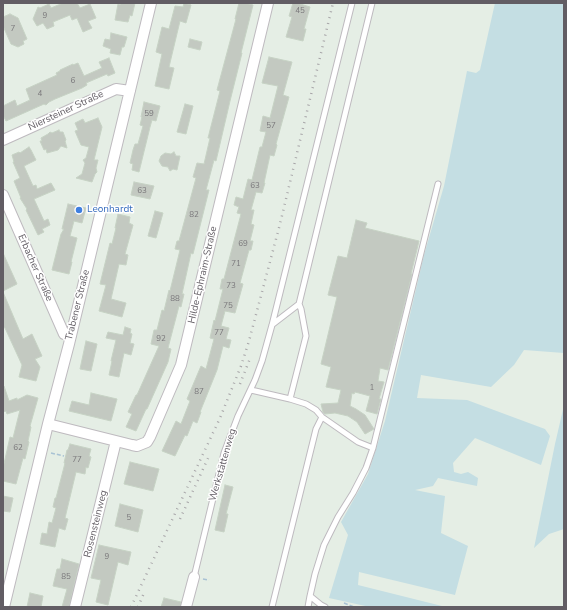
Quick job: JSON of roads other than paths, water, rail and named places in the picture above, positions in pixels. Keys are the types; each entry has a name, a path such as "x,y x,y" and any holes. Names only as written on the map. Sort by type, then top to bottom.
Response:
{"street":[{"name":"Trabener Straße","path":"4,607 151,3"},
{"name":"Hilde-Ephraim-Straße","path":"48,424 137,446 147,442 150,437 181,365 268,3"},
{"name":"Niersteiner Straße","path":"3,140 116,89 130,91"},
{"name":"Erbacher Straße","path":"3,195 64,334 71,336"},
{"name":"Rosensteinweg","path":"75,607 116,441"},
{"name":"Werkstättenweg","path":"186,607 194,577"}],"lane":[{"name":"Werkstättenweg","path":"194,577 224,453 262,361 272,325 352,3"},
{"path":"290,399 306,336 299,304 372,3"},
{"path":"308,607 315,574 324,545 366,468 373,448 438,184"},
{"path":"272,325 299,304"},
{"path":"251,390 306,404 358,442 373,448"},
{"path":"272,607 316,429 322,417"},
{"path":"310,596 325,607"}],"railway":[{"path":"131,607 220,418 241,366 280,224 333,3"},
{"path":"240,384 251,356"},
{"path":"180,519 210,454"},
{"path":"138,607 144,593"}],"place":[{"name":"Leonhardt","path":"79,210"}]}
